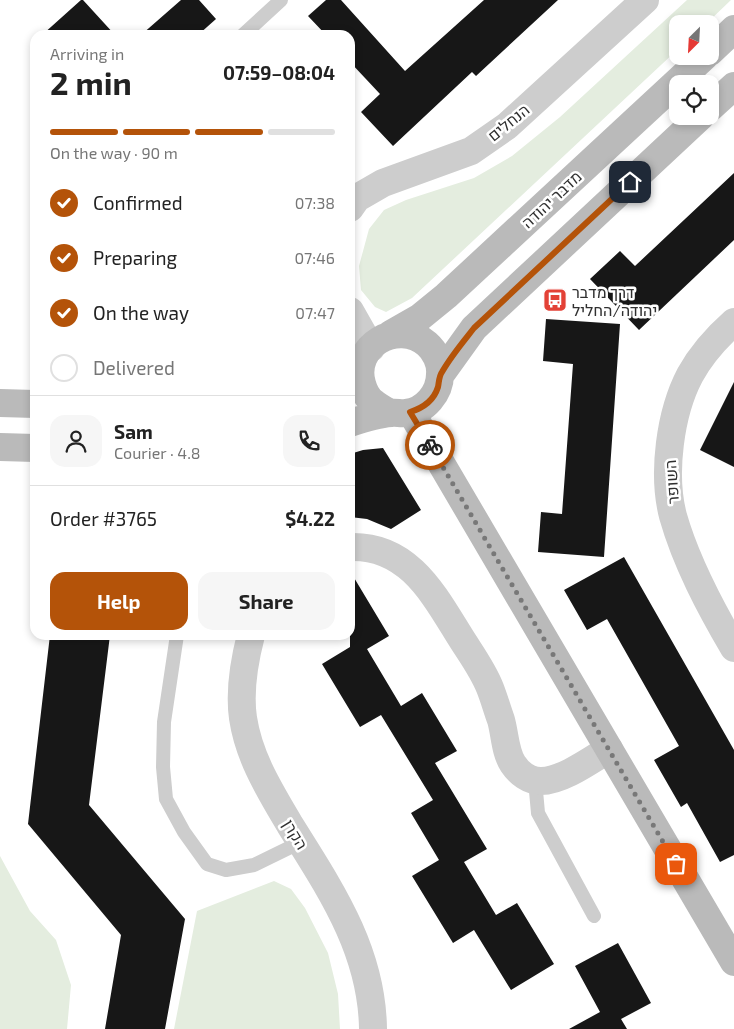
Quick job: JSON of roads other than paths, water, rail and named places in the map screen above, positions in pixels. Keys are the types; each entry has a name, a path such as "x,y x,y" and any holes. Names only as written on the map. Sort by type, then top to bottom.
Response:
{"street":[{"name":"הנחלים","path":"355,201 383,183 471,151 506,126 645,0"},
{"path":"719,43 734,29"},
{"name":"מדבר יהודה","path":"368,354 419,318 446,296 695,65"},
{"path":"719,100 734,86"},
{"path":"440,374 474,328 691,125"},
{"name":"השופר","path":"734,322 704,353 690,376 678,408 669,442 668,479 673,516 692,570 734,648"},
{"path":"355,323 368,354 360,378 364,392 373,403 400,412 609,749 734,962"},
{"path":"355,422 418,410 429,402 437,390 440,374 438,360 431,348 420,339 405,334 368,354"},
{"path":"0,402 30,404"},
{"path":"0,447 30,448"},
{"path":"355,548 376,549 395,558 415,573 431,590 489,686 501,720 511,762 518,771 527,778 535,780 554,779 570,772 609,749"},
{"name":"הקרן","path":"250,640 242,686 243,717 249,743 257,767 347,921 368,979 373,1007 373,1029"}],"lane":[{"path":"248,30 281,0"},
{"path":"176,640 164,722 163,767 166,798 184,832 207,864 226,870 254,866 301,842"},
{"path":"535,780 538,813 594,916"}],"place":[{"name":"דרך מדבר יהודה/החליל","path":"555,300"}]}
